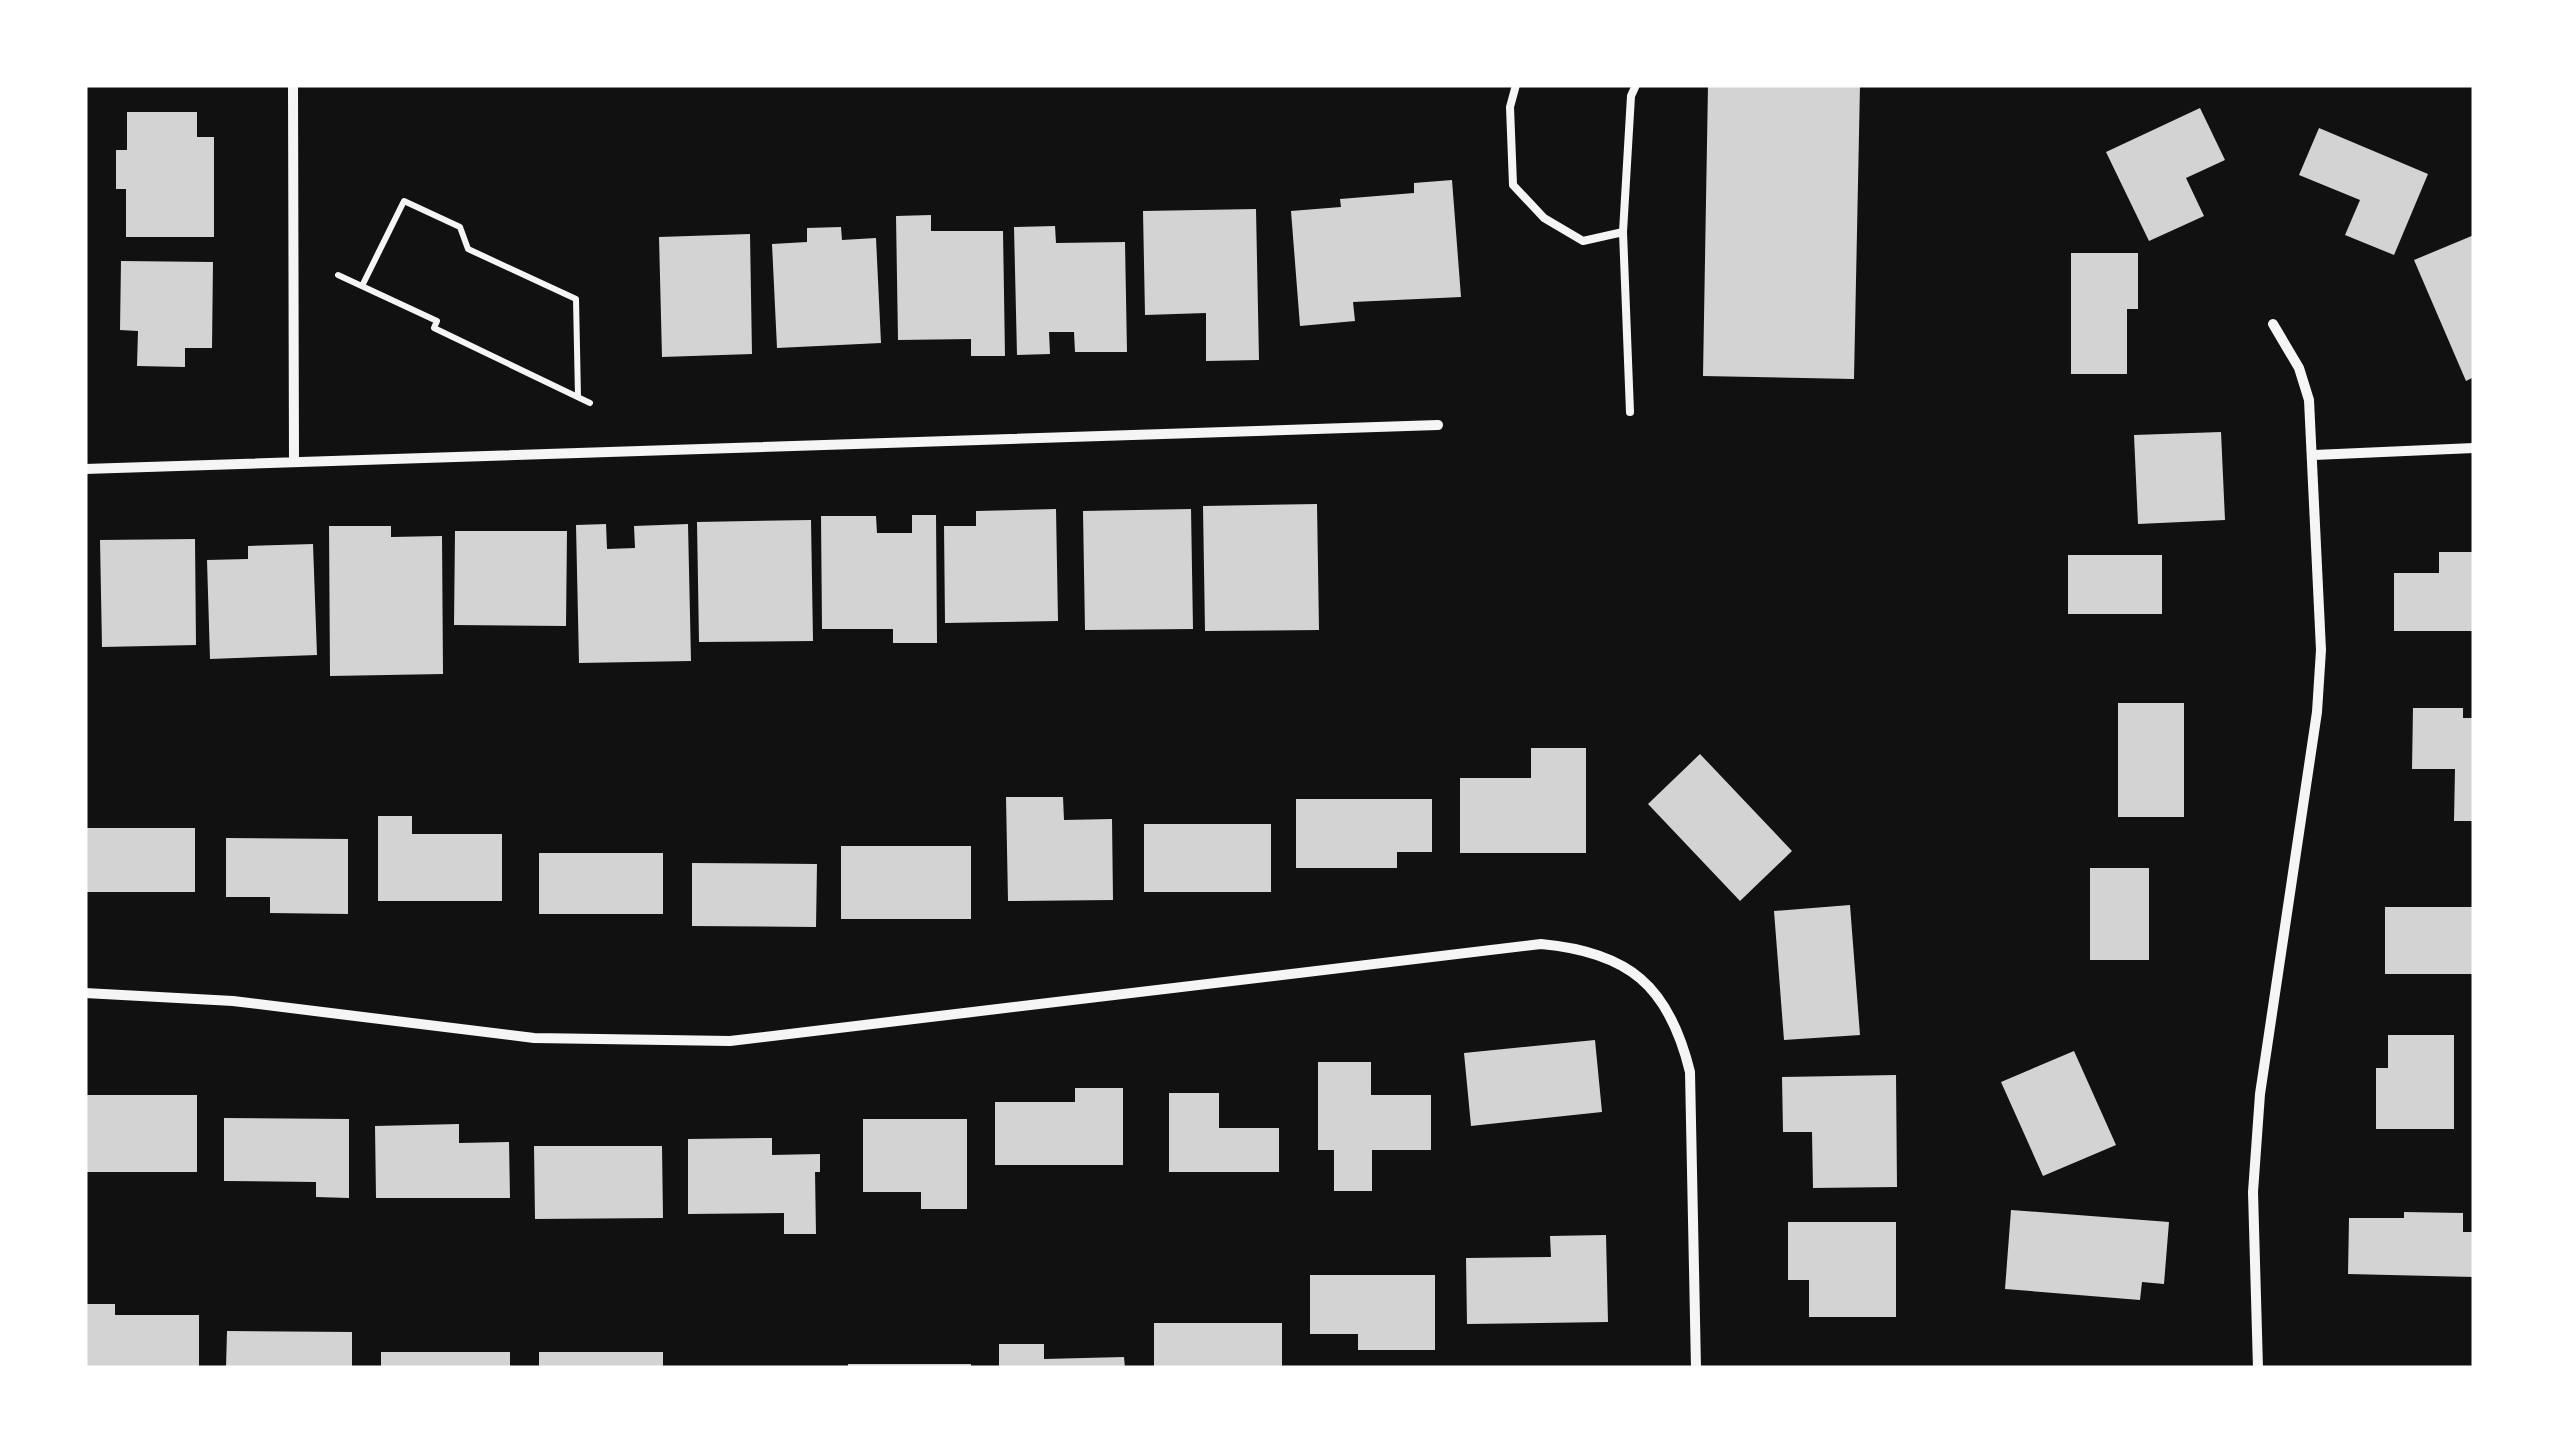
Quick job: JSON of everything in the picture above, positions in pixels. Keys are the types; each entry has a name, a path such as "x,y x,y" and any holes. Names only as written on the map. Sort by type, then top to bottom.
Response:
{"street":[{"path":"294,85 294,462"},
{"path":"2258,1368 2253,1192 2260,1094 2301,826 2320,665 2314,455 2304,384 2273,324"},
{"path":"85,469 1438,425"},
{"path":"2314,455 2474,448"},
{"path":"85,992 233,1001 534,1038 730,1041 1541,944 1584,948 1624,964 1657,993 1680,1030 1690,1072 1696,1368"}],"lane":[{"path":"1516,85 1510,107 1513,185 1544,218 1584,241 1623,232"},
{"path":"1630,412 1623,232 1631,96 1636,85"}],"path":[{"path":"362,286 404,201 460,227 468,249 576,299 578,397"},
{"path":"338,275 438,321 434,328 590,403"}],"building":[{"path":"1708,85 1860,85 1854,379 1703,376"},
{"path":"2200,108 2225,160 2186,178 2204,216 2149,241 2106,152"},
{"path":"127,112 197,112 197,137 214,137 214,237 126,237 126,189 116,189 116,150 127,150"},
{"path":"2319,128 2428,174 2394,255 2345,235 2360,200 2299,175"},
{"path":"1452,180 1461,297 1353,302 1355,321 1300,326 1291,211 1341,207 1340,199 1414,193 1414,183"},
{"path":"1256,209 1259,360 1206,361 1206,313 1145,315 1143,211"},
{"path":"931,215 931,231 1003,231 1005,356 971,356 971,339 898,340 896,216"},
{"path":"1055,226 1056,243 1125,242 1127,352 1075,352 1074,332 1049,332 1050,354 1017,355 1014,227"},
{"path":"841,227 842,240 876,238 881,343 777,348 772,244 807,242 807,228"},
{"path":"750,234 752,354 662,357 659,237"},
{"path":"2474,235 2474,377 2466,381 2414,260"},
{"path":"2071,253 2138,253 2138,309 2127,309 2127,374 2071,374"},
{"path":"121,261 213,262 212,348 185,348 185,367 137,366 138,331 120,330"},
{"path":"2221,432 2225,520 2138,524 2134,435"},
{"path":"1317,504 1319,630 1205,631 1203,506"},
{"path":"1056,509 1058,621 945,623 944,526 976,526 976,511"},
{"path":"1191,509 1193,629 1085,630 1083,511"},
{"path":"912,515 936,515 937,643 893,643 893,629 822,629 821,516 876,516 877,533 912,533"},
{"path":"811,520 813,641 699,642 697,522"},
{"path":"606,524 607,549 635,548 634,526 688,524 691,661 579,663 576,525"},
{"path":"329,526 391,526 391,537 442,536 443,674 330,676"},
{"path":"455,531 567,531 566,626 454,625"},
{"path":"195,539 196,645 102,647 100,540"},
{"path":"313,544 317,655 210,659 207,560 248,559 248,546"},
{"path":"2439,552 2474,552 2474,631 2394,631 2394,573 2439,573"},
{"path":"2068,555 2162,555 2162,614 2068,614"},
{"path":"2118,703 2184,703 2184,817 2118,817"},
{"path":"2413,708 2463,708 2463,718 2474,718 2474,821 2454,821 2455,769 2412,769"},
{"path":"1531,748 1586,748 1586,853 1460,853 1460,778 1531,778"},
{"path":"1700,754 1792,851 1740,901 1648,804"},
{"path":"1006,797 1063,797 1064,820 1112,819 1113,900 1008,901"},
{"path":"1296,799 1432,799 1432,852 1397,852 1397,868 1296,868"},
{"path":"378,816 412,816 412,834 502,834 502,901 378,901"},
{"path":"1144,824 1271,824 1271,892 1144,892"},
{"path":"85,828 195,828 195,892 85,892"},
{"path":"226,838 348,839 348,914 270,913 270,897 226,897"},
{"path":"841,846 971,846 971,919 841,919"},
{"path":"539,853 663,853 663,914 539,914"},
{"path":"692,863 817,864 816,927 692,926"},
{"path":"2090,868 2149,868 2149,960 2090,960"},
{"path":"1850,905 1860,1035 1784,1040 1774,911"},
{"path":"2385,907 2474,907 2474,974 2385,974"},
{"path":"2388,1035 2454,1035 2454,1129 2376,1129 2376,1068 2388,1068"},
{"path":"1595,1040 1602,1112 1471,1126 1464,1053"},
{"path":"2074,1051 2116,1145 2043,1176 2001,1082"},
{"path":"1318,1062 1371,1062 1371,1095 1431,1095 1431,1150 1372,1150 1372,1191 1334,1191 1334,1150 1318,1150"},
{"path":"1896,1075 1897,1187 1813,1188 1812,1132 1783,1132 1782,1077"},
{"path":"1075,1088 1123,1088 1123,1165 995,1165 995,1102 1075,1102"},
{"path":"1169,1093 1219,1093 1219,1128 1279,1128 1279,1172 1169,1172"},
{"path":"85,1095 197,1095 197,1172 85,1172"},
{"path":"224,1118 349,1119 349,1198 316,1197 316,1182 224,1181"},
{"path":"863,1119 967,1119 967,1209 921,1209 921,1192 863,1192"},
{"path":"459,1124 459,1143 509,1142 510,1198 376,1198 375,1126"},
{"path":"772,1138 772,1155 820,1154 820,1172 815,1172 816,1234 784,1234 784,1213 688,1214 688,1139"},
{"path":"534,1146 662,1146 663,1218 535,1219"},
{"path":"2011,1210 2169,1222 2164,1284 2142,1282 2140,1300 2005,1289"},
{"path":"2404,1212 2463,1213 2463,1232 2474,1232 2474,1277 2348,1274 2349,1218 2404,1218"},
{"path":"1788,1222 1896,1222 1896,1317 1809,1317 1809,1280 1788,1280"},
{"path":"1606,1235 1608,1322 1467,1324 1466,1258 1551,1257 1550,1236"},
{"path":"1310,1275 1435,1275 1435,1350 1358,1350 1358,1334 1310,1334"},
{"path":"85,1304 115,1304 115,1315 199,1315 199,1368 85,1368"},
{"path":"1154,1323 1282,1323 1282,1368 1154,1368"},
{"path":"227,1331 352,1332 352,1368 226,1368"},
{"path":"999,1344 1044,1344 1044,1359 1124,1357 1125,1368 999,1368"},
{"path":"381,1352 510,1352 510,1368 381,1368"},
{"path":"539,1352 663,1352 663,1368 539,1368"},
{"path":"848,1364 971,1364 971,1368 848,1368"}]}
